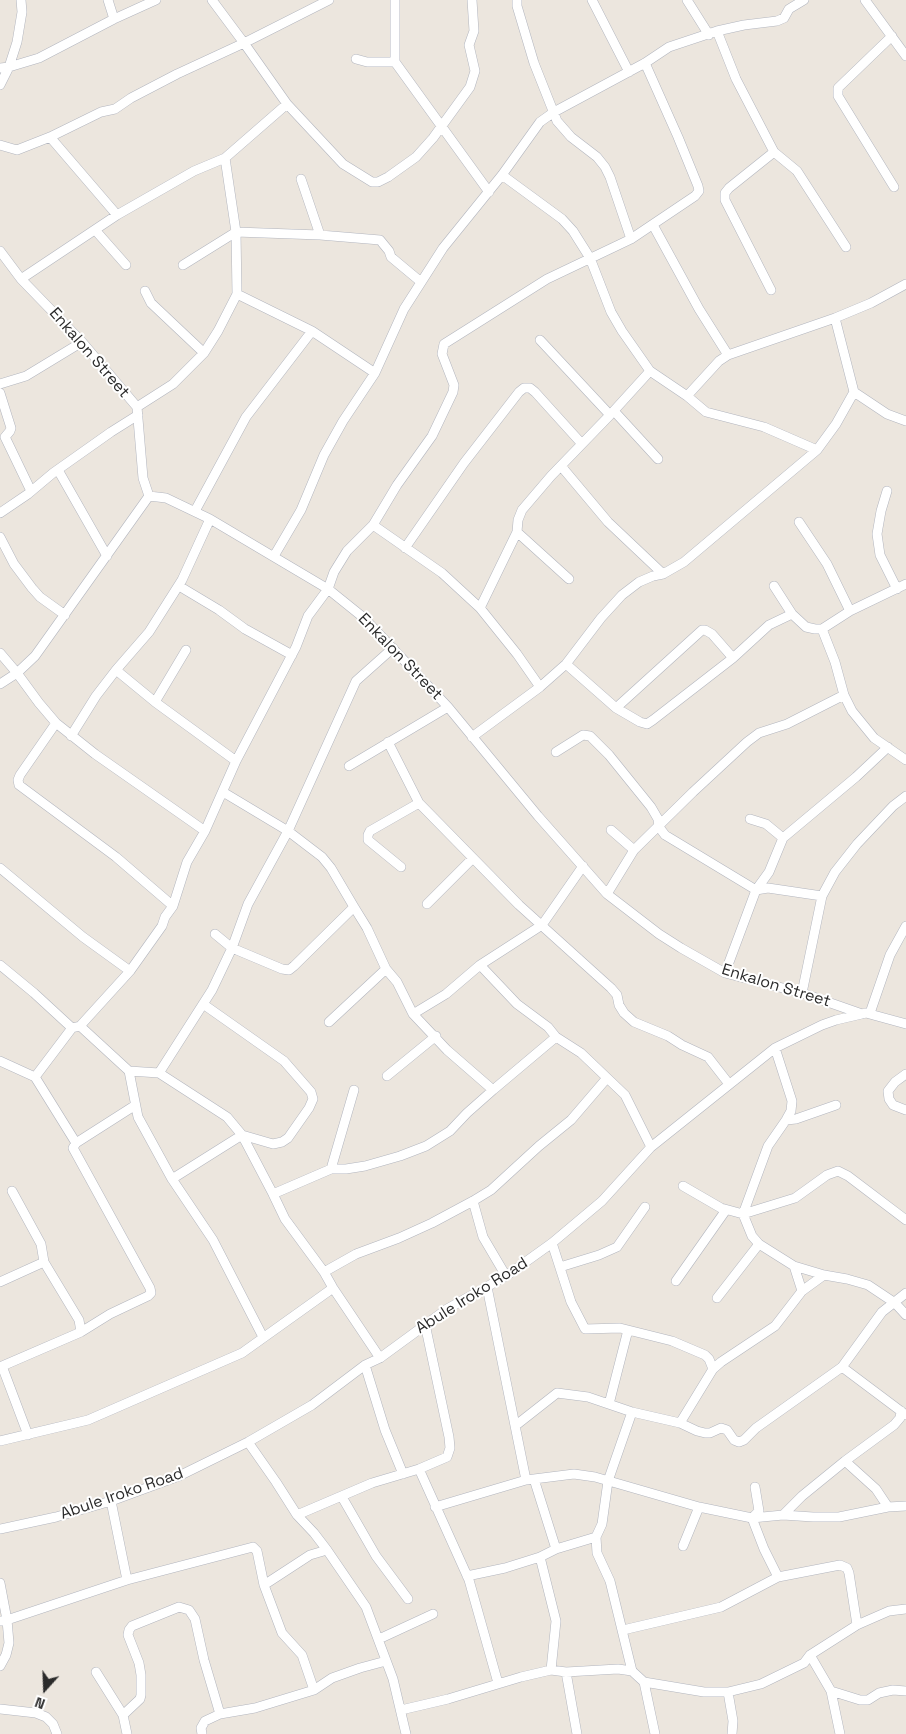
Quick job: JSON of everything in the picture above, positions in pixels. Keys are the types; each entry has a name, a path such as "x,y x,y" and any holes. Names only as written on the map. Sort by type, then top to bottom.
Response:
{"street":[{"path":"0,85 5,67 17,42 22,12 21,0"},
{"path":"108,0 114,19"},
{"path":"5,67 39,58 114,19 156,0"},
{"path":"212,0 287,104 344,164 372,182 378,182 388,177 416,157 441,126 474,79 475,71 469,45 474,31 472,0"},
{"path":"0,145 17,150 50,137 101,112 108,112 120,107 131,98 203,61 244,43 329,0"},
{"path":"395,0 395,62 489,192"},
{"path":"517,0 517,6 534,63 557,121 571,137 597,157 605,167 631,239"},
{"path":"592,0 629,72"},
{"path":"687,0 713,33 774,152 797,171 846,247"},
{"path":"783,0 789,9"},
{"path":"274,556 301,510 324,455 343,421 375,373 404,309 443,248 489,192 540,122 554,112 645,63 669,47 744,25 777,21 784,18 789,9 804,0"},
{"path":"865,0 892,36 899,49 906,56"},
{"path":"892,36 838,88 838,96 894,188"},
{"path":"356,59 367,62 395,62"},
{"path":"35,1077 76,1027 130,971 162,926 165,917 173,906 187,862 205,830 236,761 292,654 308,616 328,589 334,572 348,551 373,525 397,485 432,436 453,392 454,385 442,354 444,344 547,279 631,239 695,196 699,191 678,137 645,63"},
{"path":"21,279 118,215 194,171 224,158 287,104"},
{"path":"50,137 118,215"},
{"path":"771,290 725,200 725,193 774,152"},
{"path":"0,513 173,384 204,353 218,331 237,294 236,232 224,158"},
{"path":"502,175 562,219 573,231 590,258 611,312 650,371 687,396 706,412 764,427 817,450"},
{"path":"301,179 320,235"},
{"path":"652,225 699,309 728,355"},
{"path":"96,231 126,264"},
{"path":"183,265 236,232 320,235 380,240 391,256 421,282"},
{"name":"Enkalon Street","path":"0,251 21,279 82,342 138,411 143,478 149,496 166,498 210,519 328,589 364,618 448,707 607,894 659,934 725,973 802,993 866,1014"},
{"path":"687,396 719,361 728,355 835,318 871,303 906,284"},
{"path":"145,290 151,303 204,353"},
{"path":"237,294 312,331 375,373"},
{"path":"835,318 854,392 887,414 906,421"},
{"path":"195,511 246,417 312,331"},
{"path":"540,340 658,460"},
{"path":"0,384 26,376 82,342"},
{"path":"480,608 517,532 518,520 522,510 551,476 650,371"},
{"path":"405,548 464,463 524,388 530,388 535,392 582,444"},
{"path":"472,737 540,687 566,664 601,618 622,595 638,582 664,574 684,562 817,450 836,424 854,392"},
{"path":"0,393 11,428 2,437 31,491"},
{"path":"561,466 608,522 664,574"},
{"path":"58,470 107,556"},
{"path":"887,490 877,534 880,555 896,589"},
{"path":"0,684 17,673 35,656 149,496"},
{"path":"71,736 96,696 149,632 179,586 210,519"},
{"path":"799,522 827,564 850,611"},
{"path":"373,525 442,573 480,608 517,654 540,687"},
{"path":"517,532 569,579"},
{"path":"0,537 14,564 32,588 40,597 65,615"},
{"path":"774,586 792,614 806,627 822,629 850,611 906,584"},
{"path":"179,586 219,610 245,630 292,654"},
{"path":"566,664 616,708 647,724 733,658 769,625 792,614"},
{"path":"822,629 835,662 844,695 852,711 874,738 906,760"},
{"path":"616,708 702,630 712,634 733,658"},
{"path":"159,1073 212,990 232,948 248,904 288,831 356,681 393,648"},
{"path":"155,702 186,650"},
{"path":"0,653 56,723 71,736 205,830"},
{"path":"116,670 155,702 236,761"},
{"path":"607,894 634,850 693,792 759,732 787,724 844,695"},
{"path":"349,766 448,707"},
{"path":"56,723 20,775 19,785 116,857 173,906"},
{"path":"556,752 583,735 590,736 609,755 651,807 658,819 659,827 665,834 756,890 768,888 822,896"},
{"path":"388,742 419,803 542,925 618,995 619,1005 624,1013 634,1022 668,1036 708,1057 729,1084"},
{"path":"725,973 756,890 769,872 783,838 856,777 888,747"},
{"path":"223,792 288,831 322,857 331,868 367,928 386,969 397,982 413,1014 436,1036 447,1050 493,1090"},
{"path":"802,993 822,896 835,872 857,844 893,806 906,796"},
{"path":"402,867 368,840 368,834 370,831 419,803"},
{"path":"750,819 766,824 783,838"},
{"path":"611,830 634,850"},
{"path":"427,904 473,858"},
{"path":"413,1014 446,994 480,965 542,925 583,866"},
{"path":"0,868 83,937 130,971"},
{"path":"215,934 232,948 282,969 289,970 354,907"},
{"path":"905,930 890,956 866,1014 906,1024"},
{"path":"0,965 129,1071 159,1073 227,1116 242,1135 274,1194 285,1219 324,1272 380,1358"},
{"path":"480,965 517,1004 548,1027 556,1037 581,1054 624,1095 651,1147"},
{"path":"329,1022 386,969"},
{"path":"172,1179 242,1135 273,1144 282,1142 288,1138 313,1099 311,1092 284,1062 203,1004"},
{"name":"Abule Iroko Road","path":"0,1529 56,1517 111,1501 179,1476 248,1442 312,1405 365,1365 380,1358 447,1309 506,1276 552,1243 602,1202 651,1147 775,1048 822,1025 866,1014"},
{"path":"387,1076 436,1036"},
{"path":"274,1194 331,1169 365,1166 426,1146 450,1131 467,1113 556,1037"},
{"path":"775,1048 792,1100 786,1120 768,1146 742,1214 752,1236 759,1244 794,1266 868,1285 895,1303 906,1315"},
{"path":"0,1061 35,1077 76,1142"},
{"path":"129,1071 134,1106 138,1118 172,1179 213,1240 263,1338"},
{"path":"906,1074 888,1090 889,1099 893,1105 906,1110"},
{"path":"324,1272 356,1254 407,1234 491,1190 539,1146 572,1120 607,1078"},
{"path":"331,1169 354,1090"},
{"path":"786,1120 801,1118 836,1105"},
{"path":"28,1435 1,1366 81,1332 110,1314 148,1296 151,1292 73,1148 76,1142 134,1106"},
{"path":"684,1186 726,1210 742,1214 795,1198 827,1175 838,1171 848,1176 906,1220"},
{"path":"12,1191 41,1244 44,1262 79,1320 81,1332"},
{"path":"473,1201 483,1237 506,1276"},
{"path":"560,1267 599,1255 617,1247 645,1207"},
{"path":"676,1281 726,1210"},
{"path":"552,1243 571,1302 586,1328 592,1330 620,1328 672,1341 710,1359 713,1369"},
{"path":"717,1298 759,1244"},
{"path":"0,1282 44,1262"},
{"path":"794,1266 802,1292"},
{"path":"680,1423 713,1369 775,1326 802,1292 824,1275"},
{"path":"487,1287 514,1426 530,1479 556,1549"},
{"path":"0,1441 88,1420 242,1353 333,1288"},
{"path":"514,1426 557,1393 588,1397 632,1412 680,1423 706,1433 721,1428 727,1430 734,1440 739,1442 842,1367 882,1312 906,1293"},
{"path":"297,1516 372,1484 419,1469 446,1457 450,1448 425,1324"},
{"path":"609,1404 628,1330"},
{"path":"365,1365 385,1430 403,1474"},
{"path":"783,1515 802,1496 845,1461 894,1425 904,1413 842,1367"},
{"path":"632,1412 608,1481 602,1524 596,1537 597,1553 610,1580 632,1671"},
{"path":"248,1442 297,1516 314,1533 366,1606 393,1679 401,1710 404,1734"},
{"path":"845,1461 876,1489 888,1506"},
{"path":"419,1469 467,1576 498,1683"},
{"path":"435,1507 530,1479 574,1474 608,1481 698,1508 752,1518 783,1515 839,1517 888,1506 906,1506"},
{"path":"752,1518 758,1511 755,1487"},
{"path":"342,1497 376,1556 408,1599"},
{"path":"111,1501 127,1580"},
{"path":"682,1546 698,1508"},
{"path":"752,1518 764,1549 778,1577"},
{"path":"467,1576 505,1568 540,1557 556,1549 596,1537"},
{"path":"3,1620 127,1580 253,1547 257,1551 264,1585 282,1633 302,1655 314,1690"},
{"path":"264,1585 310,1555 327,1550"},
{"path":"540,1557 556,1621 551,1670"},
{"path":"623,1630 721,1607 778,1577 840,1564 847,1568 849,1573 857,1625"},
{"path":"0,1583 3,1620 9,1643 6,1655 0,1666"},
{"path":"123,1715 140,1699 141,1695 139,1663 128,1634 129,1630 132,1626 179,1607 189,1610 195,1619 204,1660 220,1714"},
{"path":"401,1710 551,1670 566,1672 618,1669 632,1671 644,1682 704,1692 728,1692 761,1684 804,1663 810,1655 857,1625 889,1611 906,1608"},
{"path":"379,1639 433,1614"},
{"path":"810,1655 831,1691 840,1734"},
{"path":"202,1734 200,1728 205,1721 220,1714 255,1708 314,1690 332,1678 386,1661"},
{"path":"96,1672 123,1715 127,1734"},
{"path":"566,1672 577,1734"},
{"path":"644,1682 655,1734"},
{"path":"831,1691 860,1700 868,1700 879,1693 893,1690 906,1691"},
{"path":"728,1692 733,1721 732,1734"},
{"path":"0,1709 36,1713 46,1717 53,1724 56,1734"}]}
